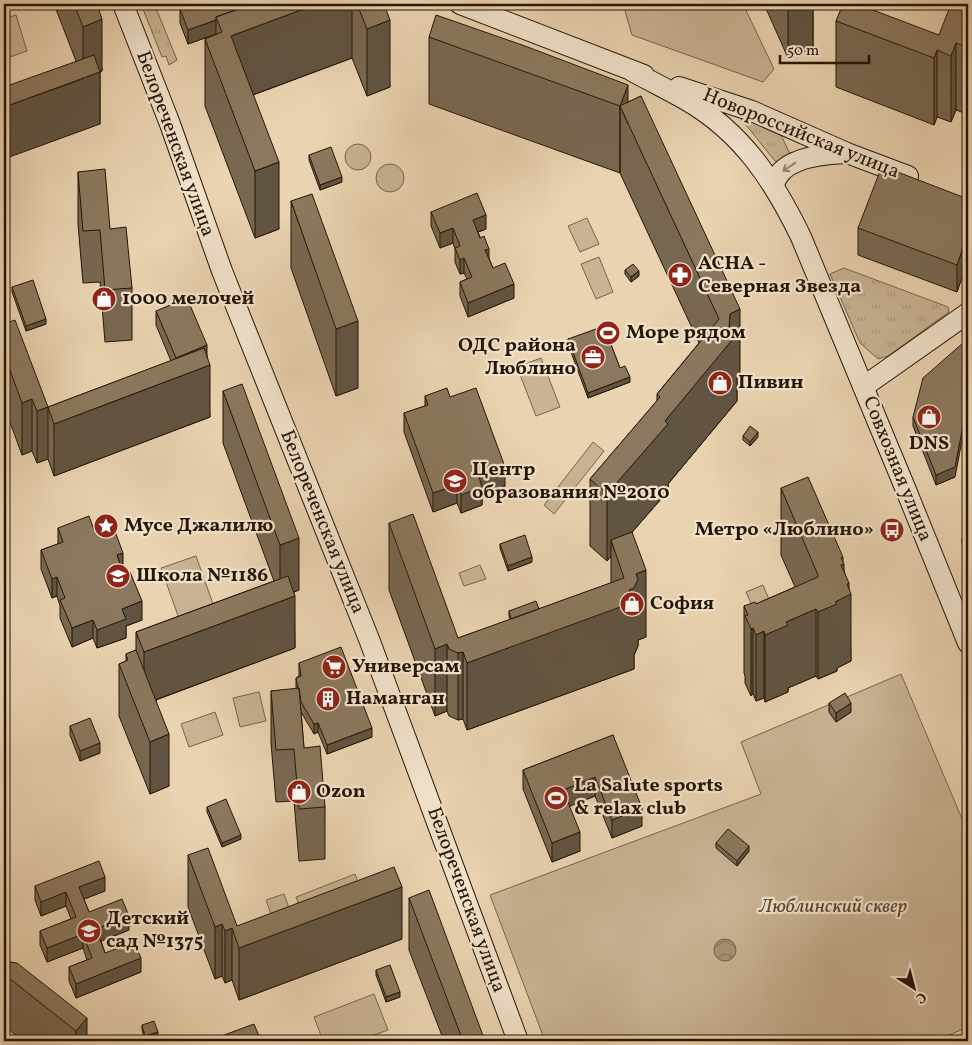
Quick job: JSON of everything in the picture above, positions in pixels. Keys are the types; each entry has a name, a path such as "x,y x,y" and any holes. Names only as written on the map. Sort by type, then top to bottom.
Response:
{"street":[{"name":"Белореченская улица","path":"123,4 170,124 222,271 369,639 518,1041"},
{"name":"Новороссийская улица","path":"460,4 632,71 752,111 924,183"},
{"name":"Новороссийская улица","path":"632,71 687,100 723,126 759,164 785,203 801,237 863,387"},
{"path":"774,186 779,174 798,161 816,154 847,152"},
{"name":"Совхозная улица","path":"968,313 863,387 968,643"}],"green space":[{"path":"141,4 157,4 156,8 177,60 169,65 166,56 162,57"},
{"path":"623,4 743,4 774,69 763,82 632,35"},
{"path":"16,15 27,51 4,59 4,19"},
{"path":"737,114 780,133 792,158 782,162 775,161"},
{"path":"358,144 367,148 371,157 367,166 358,170 349,166 345,157 349,148"},
{"path":"390,164 400,168 404,178 400,188 390,192 380,188 376,178 380,168"},
{"path":"587,218 599,244 580,252 568,226"},
{"path":"599,257 613,292 596,299 581,264"},
{"path":"844,268 948,307 949,312 888,356 878,359 860,343 830,274"},
{"path":"541,358 560,407 536,416 517,367"},
{"path":"593,442 604,451 554,514 544,505"},
{"path":"196,556 217,615 182,627 161,568"},
{"path":"480,565 486,579 464,586 459,573"},
{"path":"763,585 788,644 772,651 746,592"},
{"name":"Люблинский сквер","path":"901,674 968,833 968,1027 935,1041 545,1041 490,895 761,794 741,742"},
{"path":"259,692 266,721 240,727 233,698"},
{"path":"215,712 223,735 189,747 181,724"},
{"path":"355,874 365,900 306,923 296,897"},
{"path":"284,894 291,914 273,920 266,900"},
{"path":"374,994 388,1030 366,1038 367,1041 323,1041 314,1017"}],"water":[{"path":"725,939 733,942 736,950 733,958 725,961 717,958 714,950 717,942"}],"building":[{"path":"74,4 97,4 102,19 83,27"},
{"path":"181,4 252,4 216,17 216,20 188,30 180,9"},
{"path":"252,4 317,4 231,36 279,162 255,171 205,39 222,32 216,17"},
{"path":"357,4 384,4 390,20 367,29"},
{"path":"843,4 857,4 939,35 951,4 968,4 968,35 964,46 956,43 951,56 937,50 934,58 836,21"},
{"path":"436,15 628,85 620,106 429,37"},
{"path":"94,55 100,72 4,107 4,87"},
{"path":"641,96 740,309 730,314 729,327 737,334 665,421 668,424 607,494 590,479 660,397 657,394 719,319 620,106"},
{"path":"331,147 342,177 320,185 309,155"},
{"path":"882,166 968,199 968,233 957,265 858,228"},
{"path":"105,169 110,229 126,227 132,288 105,290 100,230 83,231 78,172"},
{"path":"477,193 486,215 473,220 480,238 484,236 489,249 485,250 493,268 505,263 514,284 468,303 460,282 472,277 464,258 460,260 455,248 460,246 453,228 440,233 431,212"},
{"path":"312,194 358,321 336,329 291,201"},
{"path":"633,264 639,271 631,277 625,270"},
{"path":"33,280 46,319 26,326 12,287"},
{"path":"187,298 207,345 176,358 156,311"},
{"path":"15,320 48,407 37,411 32,399 22,403 4,354 4,324"},
{"name":"ОДС района Люблино","path":"610,324 615,336 609,339 620,368 625,366 630,377 588,393 568,339"},
{"path":"963,343 968,349 968,399 955,467 936,475 913,417 923,378"},
{"path":"204,348 210,365 54,424 48,407"},
{"path":"242,384 299,538 280,545 223,391"},
{"path":"447,388 450,397 476,388 505,467 479,477 482,487 461,495 457,485 433,493 404,413 428,405 425,396"},
{"path":"750,426 758,432 750,442 743,436"},
{"path":"808,477 843,557 841,558 844,564 841,565 849,583 847,584 851,594 835,602 837,604 818,612 816,609 786,622 788,625 765,635 764,631 756,635 745,616 748,615 744,606 755,602 756,604 818,577 781,488"},
{"path":"413,514 458,638 624,578 611,540 632,532 646,570 636,574 638,579 634,588 629,590 634,602 467,663 463,652 458,653 449,649 447,644 435,649 389,523"},
{"path":"89,516 94,530 112,523 123,553 117,555 124,575 130,572 142,601 122,609 126,619 97,630 93,620 72,628 60,600 65,598 57,577 52,579 41,550 63,542 58,528"},
{"path":"525,535 532,557 508,566 500,544"},
{"path":"968,536 968,554 962,539"},
{"path":"288,576 295,596 144,652 136,632"},
{"path":"536,601 539,609 511,619 509,611"},
{"name":"Наманган","path":"341,647 372,728 327,745 318,723 314,724 301,702 296,678 301,676 299,663"},
{"path":"136,650 169,734 150,742 119,664 128,660 126,654"},
{"path":"299,688 304,748 320,746 325,807 299,809 294,749 276,750 271,691"},
{"path":"845,693 851,703 836,713 829,703"},
{"path":"90,718 100,743 80,751 70,726"},
{"path":"613,735 642,808 612,820 595,777 563,790 580,832 552,843 523,770"},
{"path":"226,799 241,835 222,843 207,807"},
{"path":"728,829 749,846 737,861 716,843"},
{"path":"208,848 237,926 394,867 402,887 239,948 232,928 225,931 222,924 215,927 188,855"},
{"path":"99,861 105,877 79,887 89,912 122,899 129,916 96,929 105,953 134,942 141,958 76,984 69,967 92,958 83,934 47,948 40,931 76,917 66,892 41,902 35,886"},
{"path":"429,890 485,1041 463,1041 409,898"},
{"path":"4,961 17,963 87,1018 76,1031 9,978 4,978"},
{"path":"390,965 400,992 386,997 376,970"},
{"path":"154,1021 158,1032 145,1036 142,1025"},
{"path":"254,1024 261,1041 208,1041"}],"place":[{"name":"АСНА - Северная Звезда","path":"680,275"},
{"name":"1000 мелочей","path":"104,299"},
{"name":"Море рядом","path":"608,333"},
{"name":"ОДС района Люблино","path":"593,357"},
{"name":"Пивин","path":"720,383"},
{"name":"DNS","path":"929,417"},
{"name":"Центр образования №2010","path":"455,481"},
{"name":"Мусе Джалилю","path":"106,526"},
{"name":"Метро «Люблино»","path":"892,530"},
{"name":"Школа №1186","path":"118,576"},
{"name":"София","path":"632,604"},
{"name":"Универсам","path":"334,667"},
{"name":"Наманган","path":"328,699"},
{"name":"Ozon","path":"299,792"},
{"name":"La Salute sports & relax club","path":"556,798"},
{"name":"Детский сад №1375","path":"89,931"}]}
